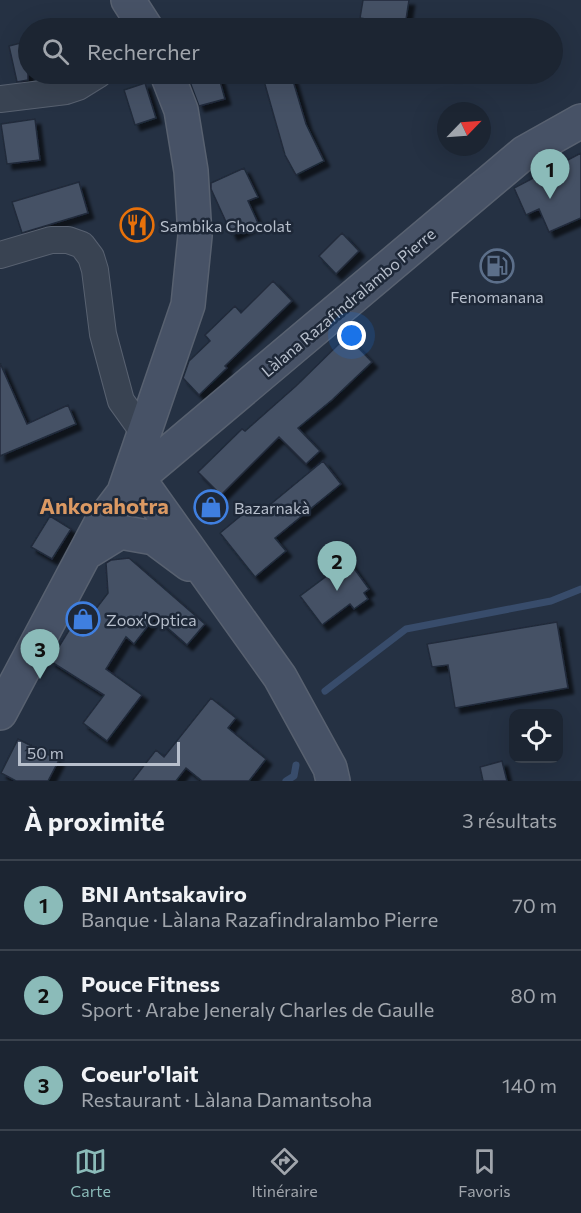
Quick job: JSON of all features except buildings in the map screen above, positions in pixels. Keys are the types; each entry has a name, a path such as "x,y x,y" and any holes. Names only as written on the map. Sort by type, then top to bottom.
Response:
{"main road":[{"path":"128,0 140,18"},
{"path":"157,442 188,304 195,236 191,171 181,110 171,84"},
{"name":"Làlana Razafindralambo Pierre","path":"0,713 101,523 131,486 157,442 524,153 581,121"},
{"path":"131,486 192,566 228,604"},
{"path":"131,486 228,604 280,677 330,768 333,781"},
{"path":"86,553 120,532 154,538 192,566"}],"street":[{"path":"0,99 66,91 83,84"},
{"path":"0,255 51,240 68,240 82,245 91,257 95,270 103,334 121,401 157,442"}],"waterway":[{"path":"325,691 406,629 551,601 581,589"},
{"path":"286,781 294,776 296,765"}],"place":[{"name":"BNI Antsakaviro","path":"550,199"},
{"name":"Sambika Chocolat","path":"137,225"},
{"name":"Fenomanana","path":"497,266"},
{"name":"Bazarnakà","path":"211,507"},
{"name":"Pouce Fitness","path":"337,591"},
{"name":"Zoox'Optica","path":"83,619"},
{"name":"Coeur'o'lait","path":"40,679"}],"district":[{"name":"Ankorahotra","path":"104,505"}]}
